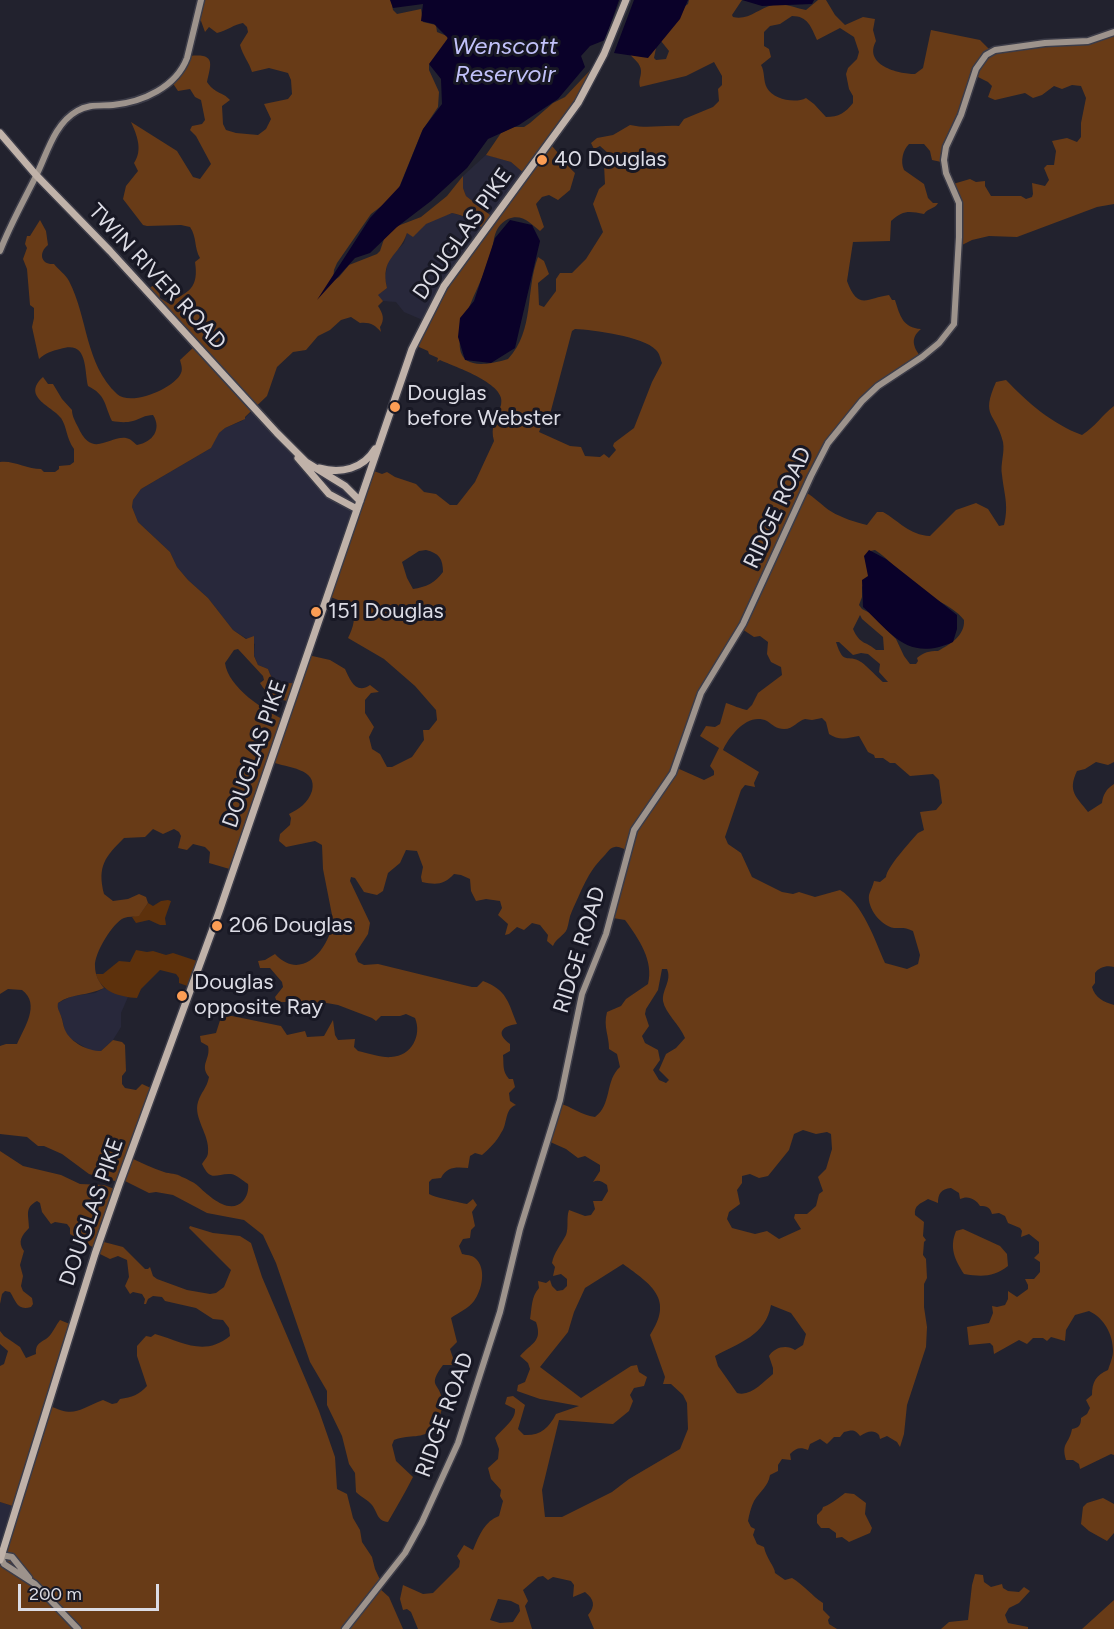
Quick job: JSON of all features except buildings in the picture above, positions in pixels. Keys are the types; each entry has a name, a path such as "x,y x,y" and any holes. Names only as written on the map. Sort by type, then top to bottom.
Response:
{"main road":[{"name":"DOUGLAS PIKE","path":"0,1556 118,1189 218,915 406,362 437,297 471,247 578,103 604,54 626,0"},
{"name":"TWIN RIVER ROAD","path":"0,133 36,176 82,222 288,444 310,465 345,486 358,505"},
{"path":"310,465 332,471 350,469 369,458 380,439"},
{"name":"TWIN RIVER ROAD","path":"288,444 329,494 358,505"}],"street":[{"path":"0,251 10,224 57,131 77,111 88,106 119,104 138,99 158,91 179,73 188,58 201,0"},
{"name":"RIDGE ROAD","path":"345,1629 405,1553 456,1449 500,1312 522,1220 560,1100 582,994 606,934 634,830 673,773 701,693 743,624 801,496 828,443 862,401 878,386 922,357 945,336 954,324 959,237 958,203 946,173 944,160 946,147 961,115 976,69 986,55 995,50 1088,40 1114,32"},
{"path":"32,1581 8,1568 0,1556 12,1557 78,1629"}],"shaded area":[{"path":"201,0 391,0 393,10 397,14 421,9 423,22 436,25 437,32 447,36 448,42 429,65 439,92 438,107 422,131 396,195 371,214 337,263 333,281 349,265 377,254 384,239 395,227 421,217 447,196 463,176 466,196 494,218 526,175 511,162 486,155 501,133 514,127 524,127 530,123 553,103 565,97 598,62 551,145 575,173 570,190 558,200 549,195 542,197 536,204 544,227 540,231 518,217 508,219 503,223 494,237 490,259 461,333 460,349 466,360 481,364 508,359 517,348 526,323 538,257 544,261 549,274 538,283 539,305 544,307 556,291 556,279 560,273 572,273 586,259 603,232 593,204 599,189 605,184 604,165 609,154 600,146 594,149 591,143 597,138 613,135 630,125 679,126 684,119 713,107 719,101 718,89 722,85 722,76 714,62 686,76 640,87 641,68 629,53 656,48 654,58 656,60 666,59 669,51 657,36 679,10 688,4 689,0 742,0 732,15 738,18 749,16 773,5 786,5 806,10 818,0 826,0 835,15 845,25 863,17 875,19 874,56 884,66 908,74 915,74 923,68 931,30 980,40 991,51 1070,43 1114,32 1114,204 1097,207 1017,237 989,236 962,245 953,184 970,179 976,182 985,181 985,186 991,196 1021,196 1026,199 1032,197 1032,183 1045,186 1049,180 1044,168 1047,165 1054,165 1056,151 1052,141 1067,138 1077,142 1081,137 1086,98 1081,86 1072,85 1062,89 1054,86 1042,95 1033,98 1025,93 995,100 988,97 992,86 976,76 947,152 946,163 932,160 930,151 924,144 907,146 902,159 904,170 924,184 928,198 933,203 938,203 924,214 906,212 895,217 891,221 890,241 853,242 847,281 859,299 869,300 889,295 892,300 895,300 906,324 921,329 915,336 914,343 921,357 879,385 837,432 805,492 832,512 849,520 867,525 877,512 883,512 910,530 923,535 930,536 956,510 976,503 988,509 999,526 1004,525 1006,505 1002,471 1003,442 989,409 991,394 996,382 1006,380 1041,412 1060,425 1082,435 1114,406 1114,762 1108,765 1096,762 1077,771 1073,789 1088,812 1102,803 1105,792 1114,784 1114,967 1103,967 1097,971 1092,987 1100,999 1114,1005 1114,1455 1111,1454 1080,1469 1079,1464 1073,1460 1066,1460 1065,1454 1065,1446 1072,1429 1079,1426 1081,1418 1090,1408 1086,1400 1092,1395 1094,1383 1100,1374 1108,1370 1111,1361 1113,1351 1107,1327 1089,1311 1075,1315 1066,1330 1065,1341 1051,1337 1047,1341 1043,1338 1033,1338 1027,1344 1019,1340 994,1354 990,1343 969,1345 967,1327 989,1323 993,1313 992,1306 1005,1305 1008,1291 1017,1297 1028,1289 1025,1279 1034,1279 1040,1272 1040,1262 1034,1258 1039,1253 1039,1242 1029,1234 1021,1237 1020,1228 1008,1223 1005,1216 999,1213 992,1214 988,1207 980,1206 972,1198 960,1199 959,1193 951,1188 941,1192 938,1203 928,1199 920,1204 915,1209 915,1215 924,1222 923,1236 926,1240 923,1255 926,1259 927,1278 924,1284 926,1347 907,1405 904,1434 900,1447 897,1442 887,1436 880,1439 877,1433 868,1432 860,1436 857,1432 851,1431 844,1432 840,1437 834,1437 827,1444 820,1439 810,1444 808,1450 796,1449 790,1454 791,1460 782,1459 778,1465 778,1471 770,1475 766,1486 754,1501 748,1519 751,1527 755,1529 753,1535 757,1544 764,1547 775,1573 785,1580 792,1578 823,1603 823,1610 830,1617 829,1624 837,1629 594,1629 588,1615 593,1606 588,1595 585,1592 573,1597 574,1585 571,1581 553,1577 548,1580 543,1576 538,1577 523,1590 528,1601 525,1606 532,1629 418,1629 411,1612 407,1609 403,1610 400,1599 403,1585 423,1594 433,1593 459,1567 460,1561 457,1556 464,1545 473,1550 486,1525 499,1516 503,1501 500,1496 501,1490 491,1479 488,1468 498,1459 499,1449 495,1438 511,1421 515,1413 515,1409 505,1404 507,1397 513,1396 525,1405 518,1429 524,1435 539,1432 547,1427 556,1414 579,1406 540,1399 517,1391 518,1385 525,1382 530,1369 528,1363 520,1356 535,1342 538,1334 536,1322 530,1319 533,1299 539,1288 538,1281 546,1283 550,1280 557,1291 567,1286 567,1279 561,1274 553,1276 555,1267 552,1263 566,1235 569,1210 585,1216 591,1215 595,1209 593,1201 602,1201 608,1191 604,1183 593,1182 600,1171 600,1165 585,1156 578,1158 566,1149 548,1141 559,1103 595,1117 604,1106 612,1079 620,1067 617,1054 609,1049 607,1012 621,1006 626,999 648,984 649,967 644,950 625,920 613,918 628,851 620,847 613,848 598,862 582,889 571,913 567,929 553,946 547,941 548,935 540,925 532,923 524,930 517,927 505,935 508,924 498,915 502,908 500,901 486,899 476,901 471,891 470,879 454,874 440,883 422,882 423,867 417,851 406,850 400,863 388,873 383,891 377,895 364,892 355,878 351,877 350,881 370,923 368,934 355,954 358,962 364,965 378,964 472,987 477,987 483,981 497,988 506,998 517,1024 507,1026 502,1031 503,1037 510,1044 510,1051 503,1055 504,1068 509,1079 513,1079 515,1087 509,1093 510,1101 516,1105 508,1113 503,1129 495,1142 482,1155 475,1153 470,1156 468,1168 449,1169 441,1178 432,1179 429,1182 429,1194 467,1204 473,1199 477,1205 472,1212 475,1226 471,1230 470,1238 463,1239 459,1246 462,1254 472,1256 479,1262 482,1279 474,1301 451,1318 457,1342 450,1349 453,1358 452,1365 443,1365 435,1381 442,1403 437,1427 425,1434 394,1440 392,1445 396,1461 413,1477 388,1522 380,1518 372,1505 356,1492 355,1473 349,1464 342,1436 327,1405 327,1391 310,1362 276,1263 263,1235 244,1220 207,1213 173,1195 149,1193 121,1179 119,1182 89,1174 62,1154 44,1146 38,1146 27,1137 0,1134 0,1046 17,1044 27,1024 31,1009 28,996 22,990 8,989 0,994 0,462 41,469 44,472 55,472 59,466 70,465 74,462 74,449 63,421 37,396 35,390 43,377 48,384 53,384 72,410 83,437 89,442 100,444 126,438 137,445 151,438 157,425 153,415 130,422 112,421 101,397 88,386 83,357 76,348 69,347 54,351 39,359 32,327 34,308 30,305 27,269 23,259 27,248 25,244 27,236 30,236 40,220 46,231 48,245 43,251 42,258 46,263 54,264 69,281 93,355 107,382 117,394 132,398 142,397 162,390 177,379 182,370 180,360 195,346 147,290 158,282 160,298 168,303 182,296 194,283 195,262 200,258 190,227 143,225 123,199 126,186 138,171 134,163 138,153 138,143 131,122 177,151 193,177 200,179 211,164 196,136 190,130 192,126 202,124 205,120 201,100 195,97 190,89 178,91 172,82 190,56 208,58 210,65 207,82 213,89 230,100 222,106 223,124 226,130 258,135 266,129 271,119 264,104 288,99 292,94 288,73 269,68 252,72 240,45 248,32 243,23 217,33 209,27 205,32 201,21 197,18","holes":["797,16 811,27 817,40 840,28 854,37 859,52 857,59 848,68 846,74 853,103 841,114 826,117 806,98 796,101 779,98 770,92 761,65 771,57 769,49 764,46 764,32 770,26","452,213 469,219 484,230 425,321 416,343 438,358 437,362 440,360 489,383 501,397 501,405 493,427 494,441 475,482 457,505 450,505 436,494 424,492 416,484 387,472 382,474 371,470 328,596 351,605 354,622 348,638 384,659 415,686 436,710 437,720 429,730 423,730 424,740 412,757 392,767 387,767 380,754 372,749 369,737 374,727 365,713 365,700 371,693 379,692 370,685 365,688 357,687 351,682 345,669 330,660 308,655 297,683 276,682 268,669 258,665 254,656 254,636 246,639 233,630 208,598 177,567 170,552 138,522 132,507 133,500 141,489 211,448 219,433 245,419 267,396 277,367 293,352 306,350 318,336 330,330 341,320 351,317 360,323 372,324 381,332 383,316 378,306 383,301 378,295 387,288 388,263 407,233 413,237 426,224","575,329 629,337 650,345 658,353 662,363 634,428 614,443 616,450 609,458 604,454 600,457 585,456 581,447 570,446 539,432 543,422 549,418 572,331","875,550 915,587 958,614 964,620 962,631 956,639 938,651 924,653 917,658 916,664 910,664 896,639 859,605 862,587 869,578 870,551","419,551 430,551 441,560 443,572 430,584 413,589 402,562","860,615 883,637 884,650 876,650 858,638 853,629","742,629 754,637 760,636 768,642 767,654 771,662 781,667 782,675 758,693 747,710 726,703 720,724 715,727 706,726 700,736 719,748 710,766 714,775 704,780 677,768 696,709 712,675","836,642 839,642 853,655 868,654 880,664 879,672 888,682 883,682 861,662 844,657","238,649 263,676 264,680 260,683 266,691 276,698 290,702 285,720 267,711 248,697 228,672 225,663 234,650","822,718 826,722 829,734 836,738 859,736 868,752 875,758 883,758 890,763 895,763 910,776 933,774 939,780 942,803 936,810 920,812 924,830 918,833 899,855 886,877 880,882 874,881 869,895 873,911 884,924 913,931 920,955 918,964 907,969 885,963 861,913 848,896 840,890 815,897 799,892 793,894 782,892 752,877 741,853 728,844 725,837 741,790 745,785 755,787 754,783 759,772 723,750 730,738 740,726 753,720 767,721 777,728 784,729 802,720","272,762 306,773 313,783 312,791 303,805 289,814 290,825 280,834 279,841 286,847 315,841 322,845 323,869 333,920 331,931 320,951 304,963 295,965 285,962 275,954 258,961 260,968 270,968 282,982 283,987 275,997 277,1002 299,1005 321,1002 338,1005 376,1021 381,1016 406,1014 415,1018 417,1025 416,1038 410,1049 398,1056 388,1057 358,1051 354,1047 355,1039 338,1040 333,1020 324,1036 307,1037 305,1031 287,1035 281,1026 222,1014 216,1033 200,1036 201,1042 208,1046 205,1069 209,1077 197,1108 208,1146 207,1155 202,1164 205,1170 214,1176 233,1175 248,1184 244,1199 237,1205 231,1206 219,1202 180,1176 129,1157 153,1089 142,1084 136,1090 125,1088 122,1084 122,1076 126,1071 125,1045 113,1040 101,1051 80,1045 71,1039 65,1030 58,1007 58,1003 63,1000 104,988 95,969 101,947 120,921 126,917 139,916 148,903 146,897 139,894 128,899 113,901 104,894 102,884 104,863 124,838 145,837 153,829 163,834 174,829 181,836 178,848 187,850 193,844 205,847 210,852 209,863 233,870","662,969 667,969 668,977 663,1001 685,1038 676,1048 666,1054 659,1070 669,1080 666,1083 659,1080 653,1070 660,1060 658,1050 645,1043 642,1036 649,1026 645,1014 658,990","803,1130 816,1134 827,1132 831,1134 832,1149 826,1169 818,1177 823,1191 819,1194 816,1206 807,1214 795,1214 794,1218 801,1229 779,1239 767,1231 755,1234 732,1228 727,1219 729,1212 740,1204 737,1190 742,1183 742,1176 750,1174 759,1178 768,1176 789,1150 794,1134","623,1264 643,1279 651,1286 660,1302 657,1322 650,1335 665,1377 663,1384 671,1384 683,1395 687,1403 688,1429 680,1449 629,1479 612,1492 562,1517 545,1517 542,1490 559,1420 613,1424 629,1411 633,1401 630,1395 634,1388 644,1386 647,1377 639,1372 637,1365 631,1366 581,1398 540,1367 568,1332 585,1288","771,1305 791,1313 806,1334 803,1345 795,1350 785,1347 771,1353 769,1356 773,1374 761,1385 747,1393 737,1393 718,1366 715,1356 757,1331 764,1324","498,1599 519,1605 520,1611 513,1622 500,1623 490,1620"]},
{"path":"488,153 487,155 511,162 526,175 494,218 466,196 463,188 463,176"},
{"path":"452,213 466,217 484,230 425,321 404,312 396,302 383,301 377,295 387,288 385,278 388,260 404,243 407,233"},
{"path":"254,409 291,449 359,499 297,684 278,685 274,682 268,669 258,665 254,655 255,644 233,630 208,598 188,580 177,567 170,552 138,522 132,507 133,500 141,489 211,448 218,433 242,421"},
{"path":"171,901 165,918 166,925 149,920 136,923 132,917 140,914 148,903 153,906"},
{"path":"136,950 153,951 166,955 173,953 200,962 190,987 179,983 176,974 160,970 141,989 137,998 118,995 102,985 96,974 103,974 119,961 130,962"},
{"path":"104,988 128,997 121,1013 121,1027 113,1040 101,1051 91,1051 71,1039 65,1032 57,1008 58,1003 72,996 95,993"},
{"path":"0,1151 23,1166 61,1175 80,1184 104,1185 117,1190 100,1241 123,1247 145,1269 150,1267 153,1276 157,1279 187,1290 216,1293 224,1287 231,1270 189,1228 190,1226 213,1233 240,1236 251,1243 262,1277 319,1411 335,1457 337,1489 347,1494 362,1542 372,1557 382,1584 379,1588 389,1597 403,1629 0,1629 0,1556 16,1507 0,1502 0,1366 4,1364 8,1351 0,1344 0,1331 20,1347 26,1358 36,1354 37,1346 49,1337 60,1320 72,1325 48,1405 70,1412 103,1400 112,1404 117,1403 120,1399 135,1395 147,1386 137,1356 137,1346 146,1336 151,1337 155,1334 184,1344 202,1347 211,1346 230,1336 229,1328 223,1320 213,1319 196,1308 153,1296 144,1304 145,1299 142,1294 133,1292 130,1294 125,1286 129,1277 127,1260 118,1256 110,1259 96,1252 96,1249 70,1234 67,1224 55,1222 51,1224 37,1201 29,1209 29,1228 22,1236 24,1251 20,1265 23,1276 21,1286 23,1291 32,1298 33,1304 31,1307 23,1308 10,1292 5,1291 0,1304"},
{"path":"963,1229 1000,1246 1007,1254 1008,1266 988,1275 964,1274 953,1248 956,1231"},
{"path":"845,1493 854,1494 866,1503 865,1514 872,1528 870,1533 849,1542 842,1537 836,1538 836,1533 829,1528 821,1528 817,1523 817,1515 823,1507"},
{"path":"1103,1498 1114,1504 1114,1533 1107,1541 1081,1524 1083,1507 1087,1503"},
{"path":"0,1502 16,1507 0,1556"},
{"path":"975,1574 983,1575 984,1582 991,1587 1002,1584 1003,1588 1008,1591 1019,1592 1024,1587 1030,1591 1019,1603 1009,1608 1005,1615 1008,1623 1028,1627 1028,1629 941,1629 949,1622 968,1620"},
{"path":"1114,1600 1114,1629 1082,1629"}],"water":[{"name":"Wenscott Reservoir","path":"390,0 619,0 605,40 590,46 581,56 585,67 558,99 519,125 488,139 467,168 370,253 355,258 317,300 370,218 400,186 423,129 442,104 441,79 429,64 448,38 434,24 421,21 423,4 393,8"},
{"name":"Wenscott Reservoir","path":"634,0 688,0 680,19 648,58 614,53"},
{"path":"742,0 814,0 812,4 762,6"},
{"path":"510,220 532,225 540,241 515,348 491,363 465,360 458,337 460,318 474,301 495,238"},
{"path":"869,550 886,559 957,615 957,629 953,642 924,649 912,647 892,635 863,607 862,580 868,576 864,556"}],"place":[{"name":"40 Douglas","path":"542,160"},
{"name":"Douglas before Webster","path":"395,407"},
{"name":"151 Douglas","path":"316,612"},
{"name":"206 Douglas","path":"217,926"},
{"name":"Douglas opposite Ray","path":"182,996"}]}
